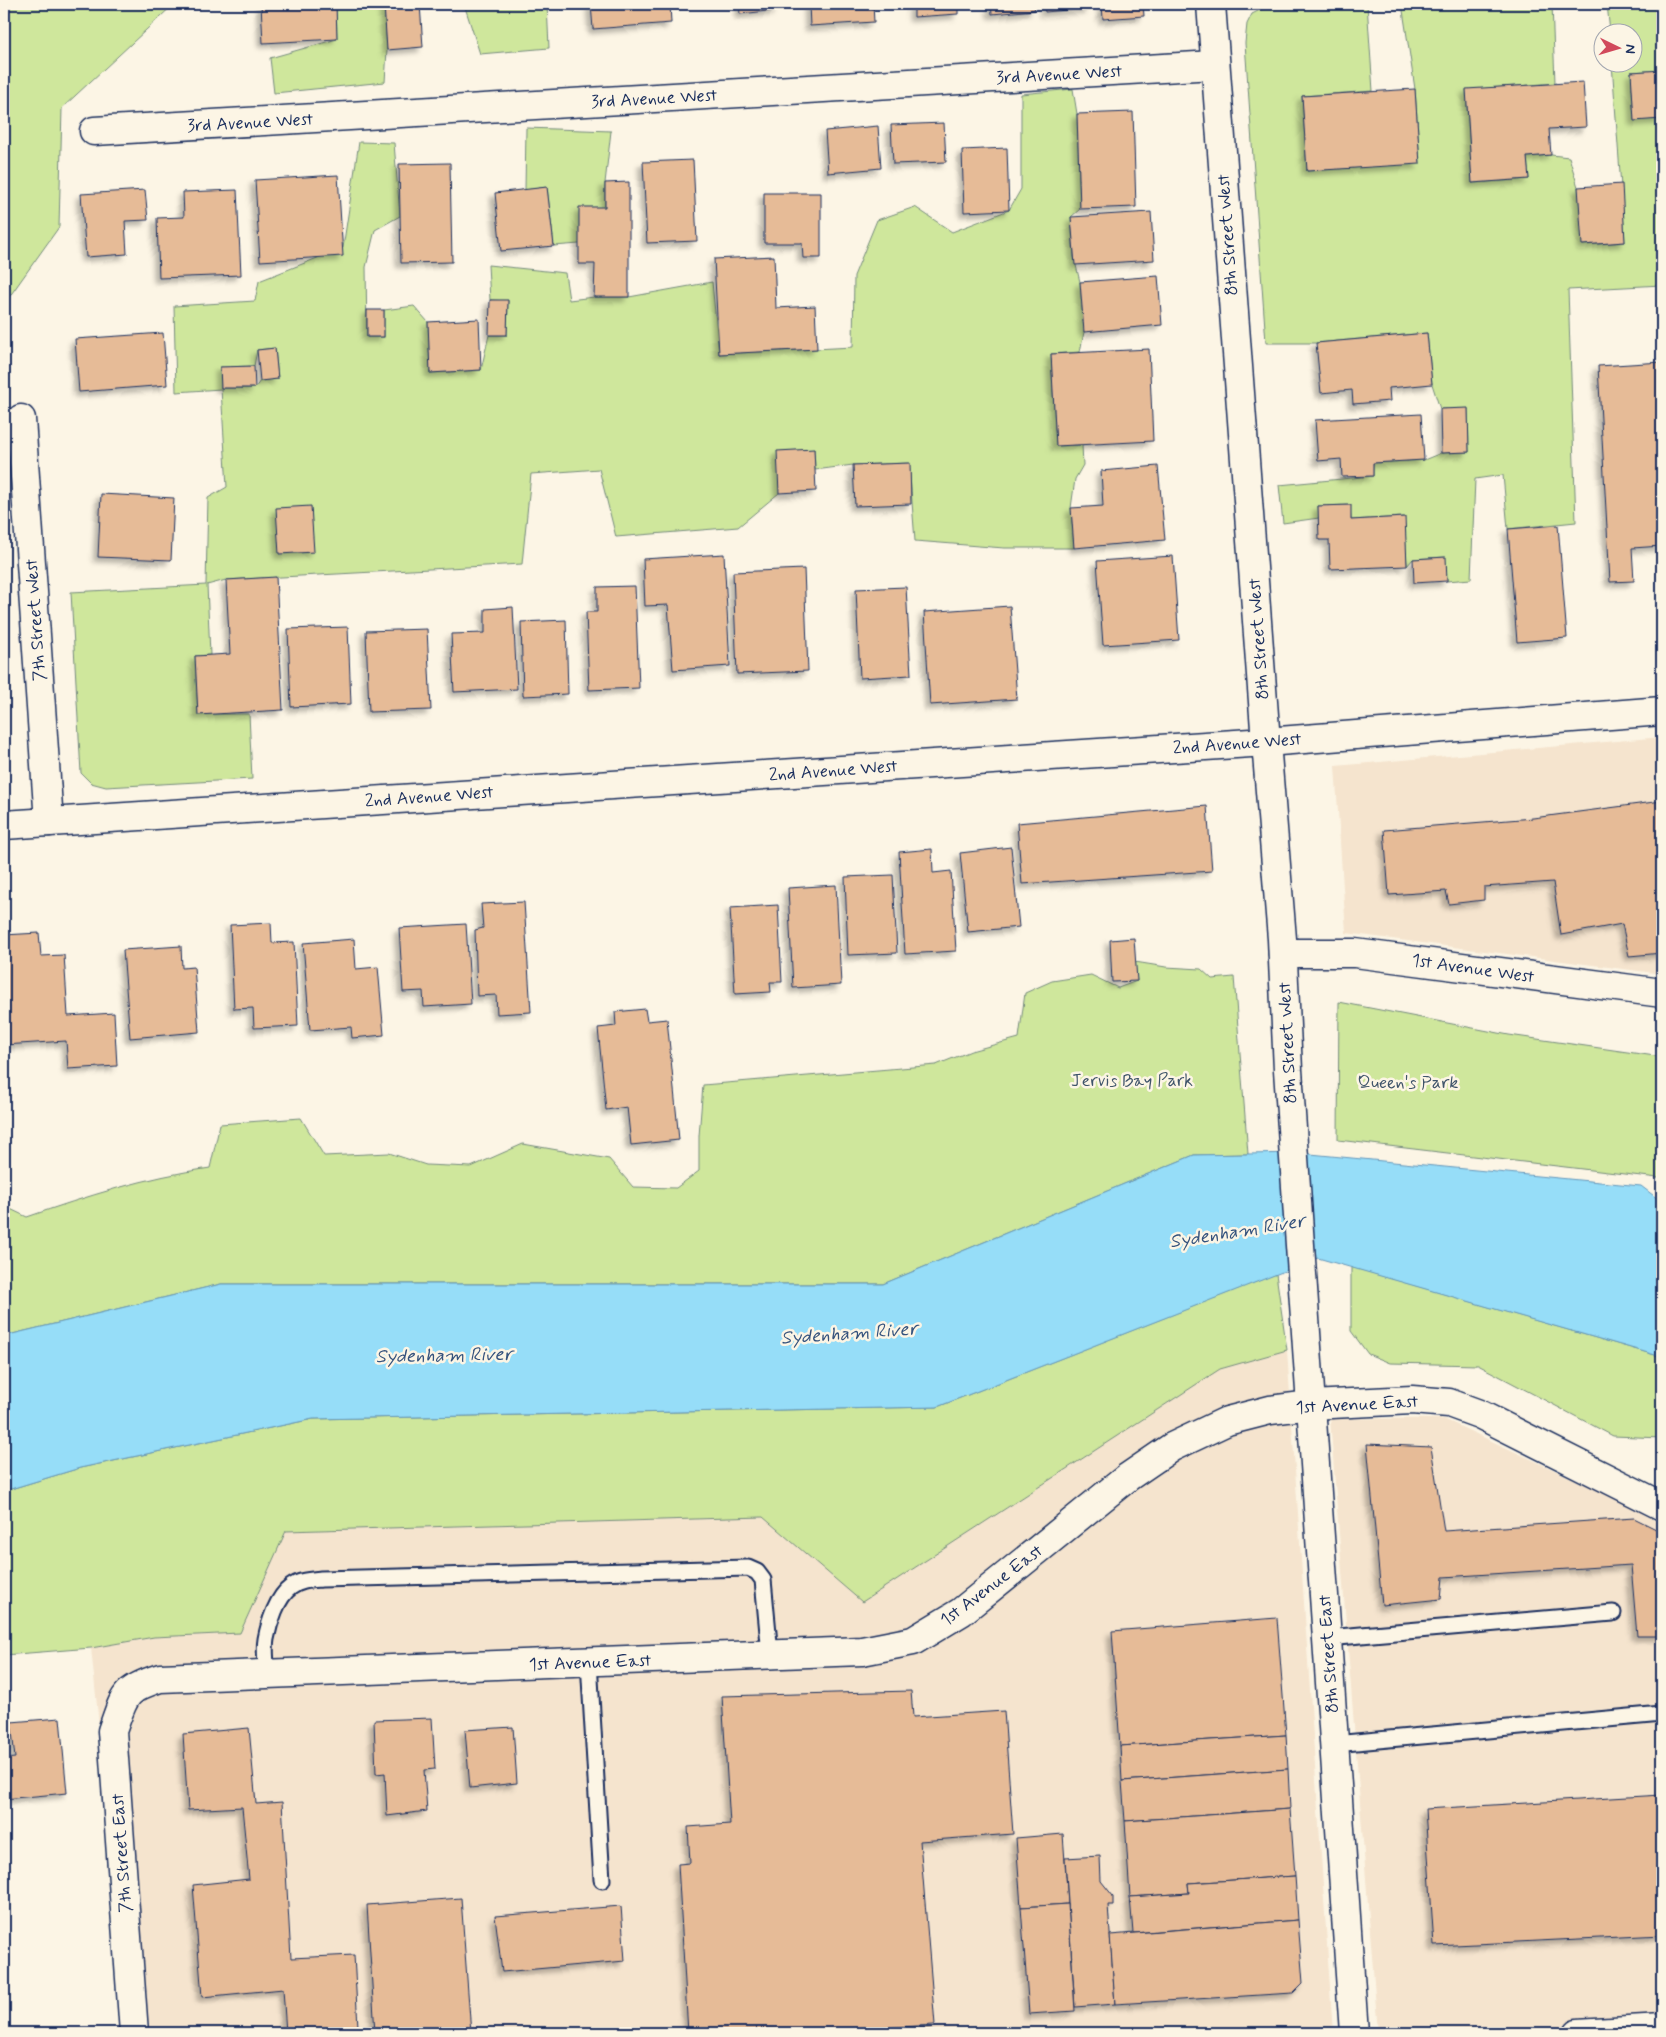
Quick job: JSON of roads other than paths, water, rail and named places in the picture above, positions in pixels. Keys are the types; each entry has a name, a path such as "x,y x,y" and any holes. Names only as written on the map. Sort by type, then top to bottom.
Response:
{"street":[{"name":"8th Street West","path":"1211,4 1214,65 1283,953 1288,1070 1303,1274"},
{"name":"3rd Avenue West","path":"94,131 1214,65"},
{"name":"7th Street West","path":"21,418 48,822"},
{"name":"2nd Avenue West","path":"4,825 1266,742 1662,711"},
{"name":"1st Avenue West","path":"1283,953 1355,953 1662,993"},
{"name":"8th Street East","path":"1303,1274 1354,2033"},
{"name":"1st Avenue East","path":"142,1684 160,1678 862,1651 913,1641 961,1612 1128,1477 1172,1447 1227,1421 1270,1410 1311,1405 1412,1400 1449,1403 1479,1414 1662,1506"},
{"name":"7th Street East","path":"134,2033 112,1731 125,1695 142,1684"},
{"path":"1577,2033 1662,2028"}],"lane":[{"path":"267,1674 266,1639 273,1615 282,1598 291,1587 304,1581 321,1579 726,1567 748,1568 757,1572 763,1580 770,1654"},
{"path":"1327,1638 1613,1613"},
{"path":"589,1662 602,1880"},
{"path":"1334,1744 1662,1714"}],"water":[{"name":"Sydenham River","path":"1300,1153 1641,1186 1662,1202 1662,1357 1318,1258 937,1407 313,1419 80,1468 4,1491 4,1336 221,1284 883,1284 1194,1155"}],"park label":[{"name":"Jervis Bay Park","path":"1132,1080"},
{"name":"Queen's Park","path":"1408,1082"}]}
